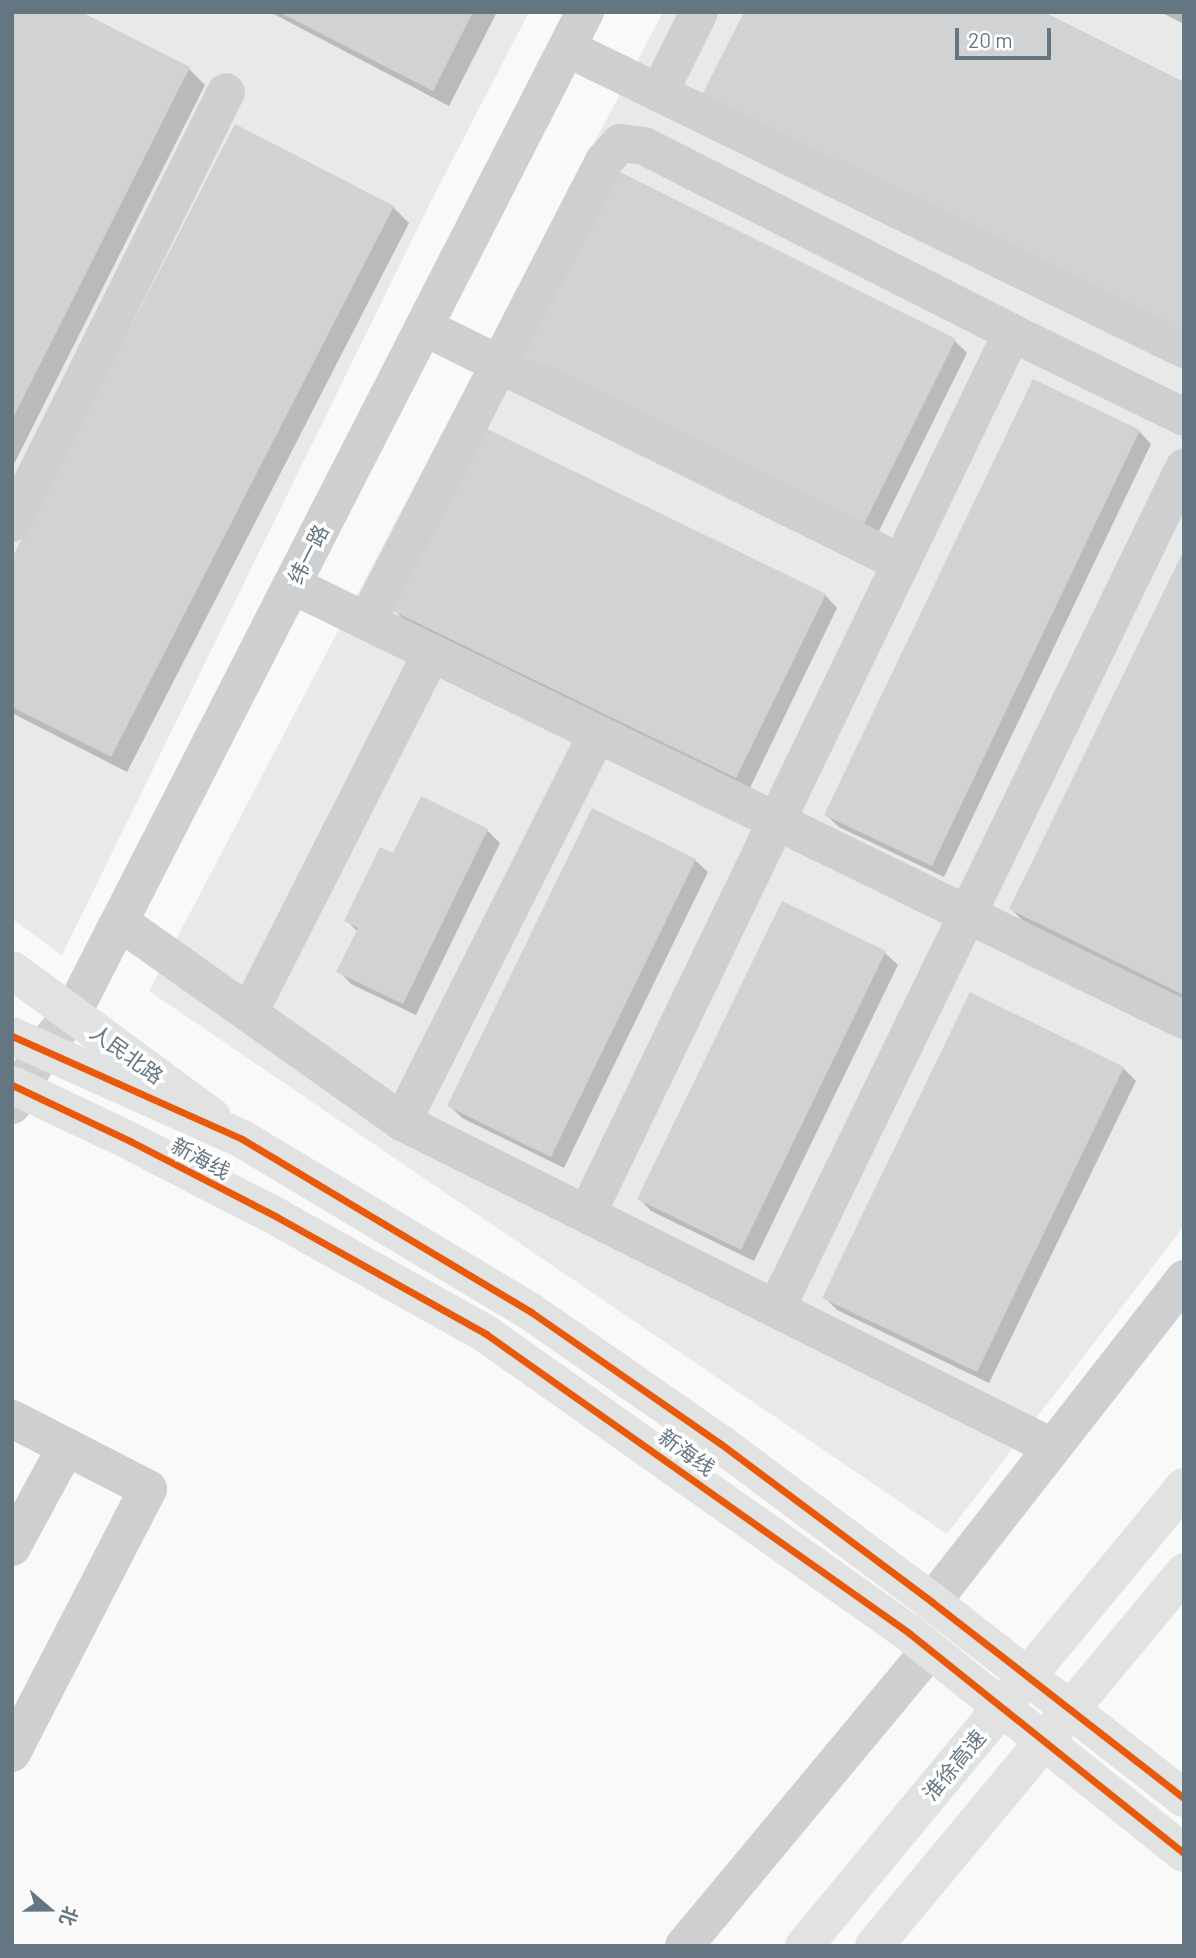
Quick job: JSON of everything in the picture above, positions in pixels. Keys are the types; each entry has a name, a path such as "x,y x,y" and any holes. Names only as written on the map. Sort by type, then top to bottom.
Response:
{"main road":[{"name":"人民北路","path":"12,970 242,1139"},
{"path":"28,1042 242,1139"},
{"name":"新海线","path":"15,1092 130,1141 277,1217 486,1334 653,1449 930,1650 1184,1853"},
{"name":"新海线","path":"242,1139 531,1312 721,1444 932,1602 1184,1798"},
{"name":"淮徐高速","path":"804,1946 1184,1487"},
{"path":"874,1946 1184,1572"}],"street":[{"name":"纬一路","path":"15,1092 28,1042 72,1014 585,12"},
{"path":"659,93 699,12"},
{"path":"567,48 1184,349"},
{"path":"12,523 226,92"},
{"path":"367,621 604,161 620,143 644,146 1184,417"},
{"path":"424,327 901,563"},
{"path":"587,1214 1012,333"},
{"path":"776,1309 1184,468"},
{"path":"292,585 1184,1020"},
{"path":"249,1013 432,653"},
{"path":"402,1122 597,734"},
{"path":"120,922 402,1122 1052,1447"},
{"path":"932,1602 1184,1279"},
{"path":"12,1419 148,1489 12,1753"},
{"path":"12,1548 66,1447"},
{"path":"684,1946 930,1650"}],"shaded area":[{"path":"12,12 529,12 430,203 62,955 12,919"},
{"path":"663,12 1184,12 1184,1226 947,1534 149,991"}],"building":[{"path":"12,12 81,12 190,67 12,420"},
{"path":"279,12 473,12 433,91"},
{"path":"744,12 1044,12 1184,82 1184,333 701,97"},
{"path":"235,124 394,206 111,757 12,707 12,558"},
{"path":"614,169 956,339 864,524 522,354"},
{"path":"1033,379 1140,430 932,866 824,815"},
{"path":"481,426 826,594 736,778 391,610"},
{"path":"1184,550 1184,995 1009,909"},
{"path":"421,796 488,829 403,1004 336,972 358,928 344,921 380,847 393,853"},
{"path":"592,808 696,859 551,1157 447,1106"},
{"path":"782,901 886,951 741,1250 637,1199"},
{"path":"970,992 1124,1067 977,1372 822,1298"}],"cycle path":[{"path":"12,1036 242,1139 531,1312 721,1444 932,1602 1184,1798"},
{"path":"12,1085 130,1141 277,1217 486,1334 909,1633 1184,1853"}]}
